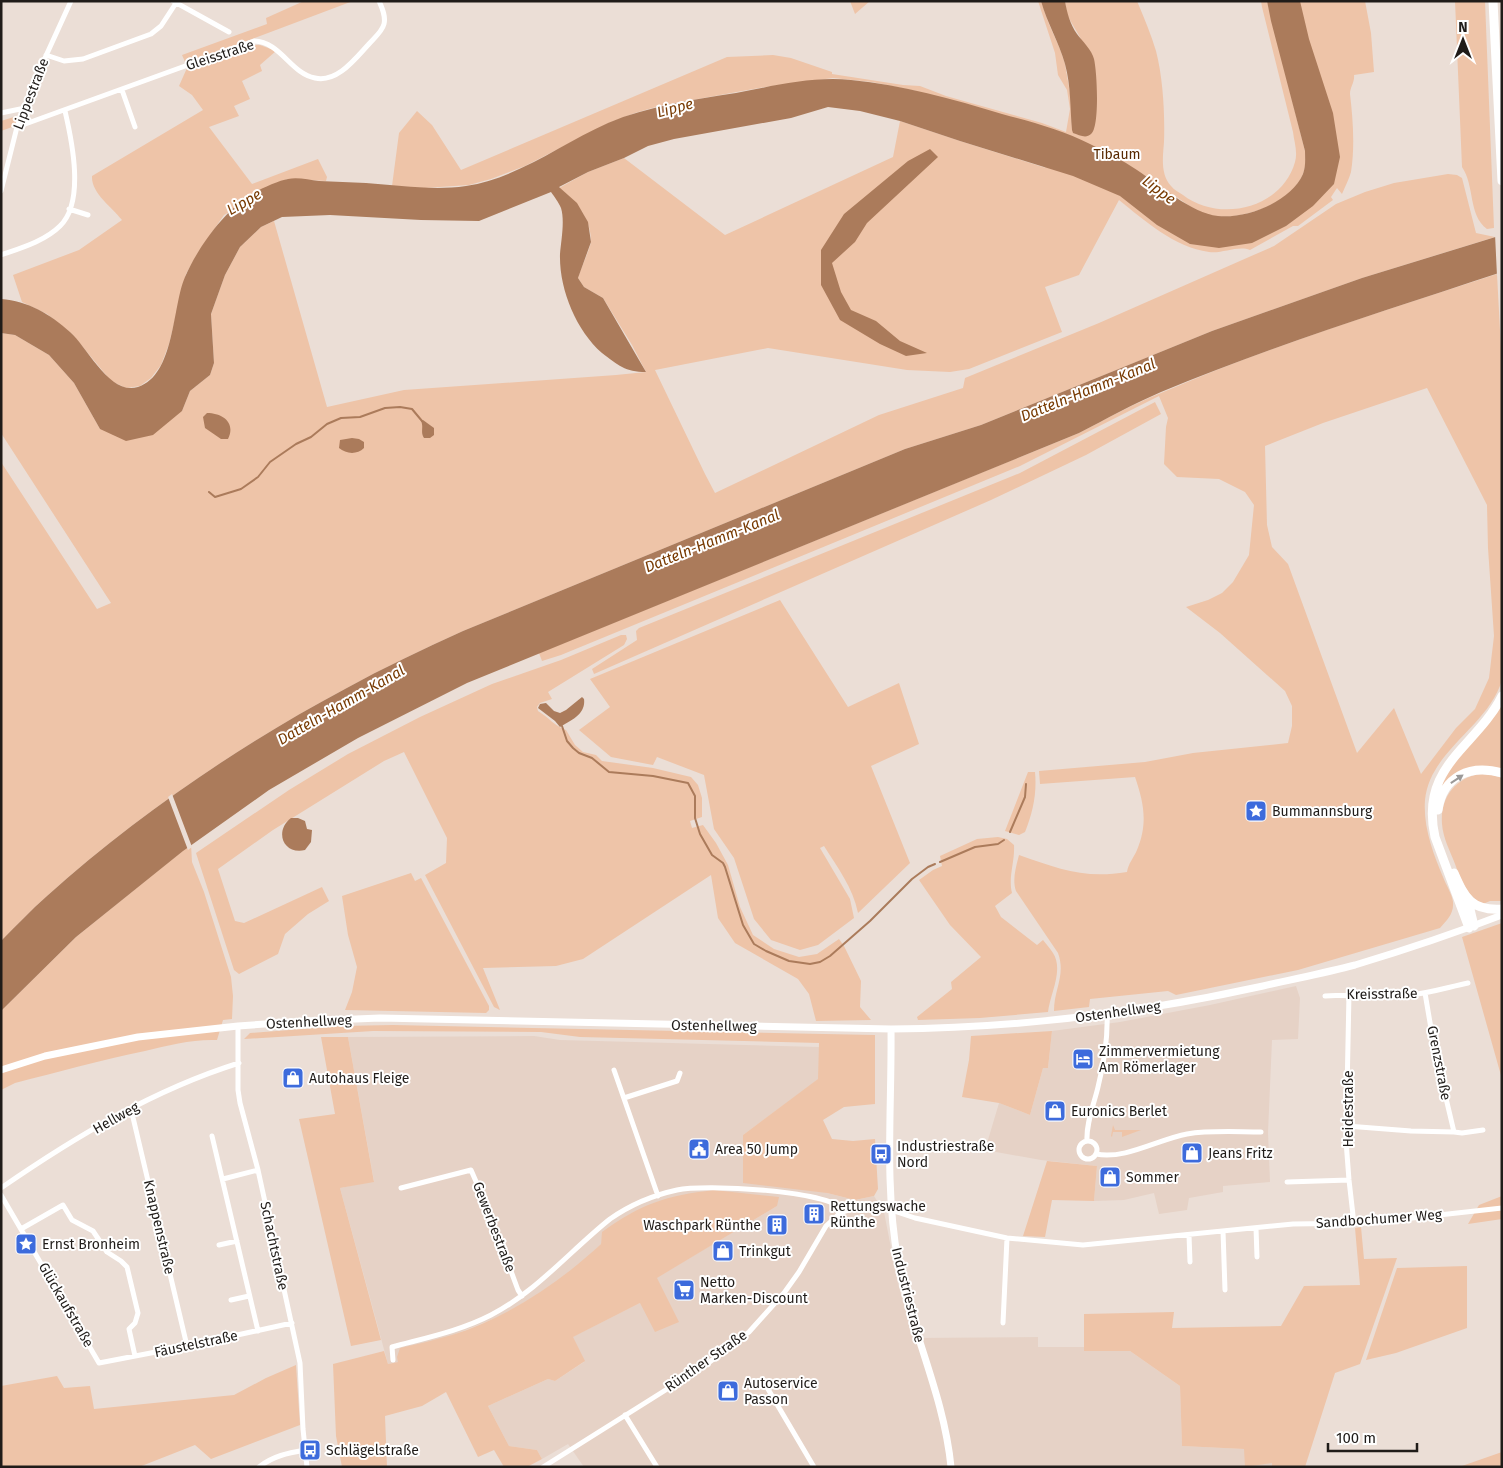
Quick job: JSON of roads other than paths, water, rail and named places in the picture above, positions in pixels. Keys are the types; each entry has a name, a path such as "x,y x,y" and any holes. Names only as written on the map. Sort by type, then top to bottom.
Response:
{"highway":[{"path":"1493,1 1502,181"},
{"path":"1471,927 1435,837 1432,826 1433,804 1437,787 1450,761 1491,714 1502,696"},
{"path":"1471,927 1468,901 1439,833 1437,814 1439,802 1450,783 1465,773 1483,769 1502,773"},
{"path":"1468,901 1481,908 1502,909"}],"main road":[{"name":"Ostenhellweg","path":"1,1070 46,1056 138,1037 238,1026 307,1021 380,1018 892,1029 1006,1024 1107,1014 1172,1004 1352,966 1423,944 1502,915"},
{"name":"Industriestraße","path":"892,1029 889,1137 891,1210 903,1286 938,1400 951,1467"}],"street":[{"name":"Lippestraße","path":"1,191 25,108 46,55 71,1"},
{"name":"Gleisstraße","path":"18,127 254,41 273,47 300,72 308,76 317,79 331,77 346,68 381,30 385,18 380,1"},
{"path":"46,55 64,61 83,59 151,34 162,26 175,2 228,32"},
{"path":"122,90 135,127"},
{"path":"1,113 25,108"},
{"path":"1,255 53,232 64,222 74,182 74,155 65,111"},
{"path":"69,208 88,215"},
{"name":"Kreisstraße","path":"1324,996 1349,994 1393,996 1425,993 1468,983"},
{"name":"Grenzstraße","path":"1425,993 1435,1052 1454,1132"},
{"name":"Heidestraße","path":"1349,994 1347,1126 1349,1180 1354,1224"},
{"path":"1087,1141 1088,1128 1102,1067 1107,1031 1107,1014"},
{"name":"Schachtstraße","path":"238,1026 238,1090 240,1103 258,1170 279,1274 300,1363 307,1467"},
{"name":"Hellweg","path":"1,1188 44,1158 165,1091 239,1063"},
{"path":"614,1070 658,1196"},
{"path":"624,1098 677,1081 680,1073"},
{"name":"Knappenstraße","path":"131,1109 187,1346"},
{"path":"1347,1126 1462,1133 1483,1130"},
{"path":"1096,1154 1112,1155 1127,1152 1188,1134 1261,1132"},
{"path":"212,1136 258,1331"},
{"path":"1087,1141 1095,1144 1097,1147 1096,1154 1091,1159 1081,1156 1079,1153 1080,1146 1087,1141"},
{"path":"223,1179 258,1170"},
{"name":"Gewerbestraße","path":"401,1188 471,1170 488,1208 518,1290 522,1296"},
{"path":"1287,1182 1349,1180"},
{"path":"393,1360 392,1347 454,1330 490,1316 522,1296 610,1219 626,1209 677,1190 698,1187 726,1188 819,1199 838,1204 845,1211 865,1207 891,1210"},
{"name":"Glückaufstraße","path":"1,1196 99,1363"},
{"path":"21,1229 63,1205 72,1220 93,1232 107,1252 124,1264 128,1271 138,1313 135,1323 129,1330 135,1356"},
{"name":"Sandbochumer Weg","path":"891,1210 915,1218 1006,1238 1083,1245 1293,1224 1354,1224 1470,1213 1502,1208"},
{"name":"Rünther Straße","path":"543,1467 707,1364 749,1332 784,1293 799,1272 826,1226 832,1219 845,1211"},
{"path":"1256,1228 1257,1257"},
{"path":"1223,1232 1225,1290"},
{"path":"1189,1235 1190,1262"},
{"path":"1003,1323 1006,1238"},
{"path":"219,1246 237,1241"},
{"path":"231,1300 249,1296"},
{"name":"Fäustelstraße","path":"99,1363 292,1323"},
{"path":"765,1384 814,1467"},
{"path":"625,1415 657,1467"},
{"path":"259,1467 267,1460 305,1450"}],"water":[{"path":"1041,1 1065,1 1072,26 1093,56 1096,75 1097,110 1094,129 1087,136 1073,133 1067,72 1060,48"},
{"name":"Lippe","path":"1267,1 1300,1 1309,39 1333,113 1340,157 1334,184 1313,206 1286,226 1252,243 1219,248 1190,244 1157,225 1120,196 1073,176 900,121 860,111 828,107 791,118 674,139 648,146 559,187 577,203 588,222 591,242 578,278 584,287 603,298 646,372 633,371 622,367 602,353 584,333 577,321 562,281 560,254 563,225 562,213 551,192 479,221 330,215 282,217 261,227 240,247 225,275 211,314 214,363 210,375 190,391 182,411 153,435 126,441 100,429 74,383 49,355 15,335 1,333 1,299 20,302 46,314 70,332 109,378 128,388 138,387 150,380 159,369 166,355 181,290 185,277 197,254 222,219 242,201 265,187 296,178 428,188 466,186 504,176 591,131 639,112 687,101 822,79 851,80 908,89 1058,130 1114,156 1197,210 1218,216 1241,215 1266,207 1289,193 1303,174 1305,165 1305,151"},
{"path":"930,149 938,157 867,223 855,242 832,263 841,292 851,310 876,321 900,341 927,353 906,356 880,344 840,320 821,285 821,250 844,214 908,161"},
{"name":"Datteln-Hamm-Kanal","path":"1502,235 1502,272 1287,344 1161,392 1079,433 467,683 358,738 269,790 183,851 76,937 1,1011 1,941 41,901 116,838 228,758 306,711 374,674 463,631 905,449 981,425 1212,331 1362,278"},
{"path":"207,413 213,413 227,420 230,428 228,439 221,439 205,428 203,417"},
{"path":"423,420 434,428 434,435 430,438 424,438 423,436 421,421"},
{"path":"352,438 364,442 364,448 352,453 345,452 339,448 340,440"},
{"path":"582,697 584,699 583,709 573,719 560,727 538,708 540,704 546,703 554,711 560,713"},
{"path":"291,818 305,821 307,829 312,830 311,842 305,850 297,851 291,849 283,841 283,829"}],"waterway":[{"path":"209,492 215,497 241,489 258,477 270,462 296,444 311,437 327,424 341,418 360,417 385,408 400,407 412,409 422,421"},
{"path":"562,726 567,741 573,748 579,753 592,758 609,772 653,776 688,783 695,796 695,818 700,834 712,855 723,863 725,867 743,925 754,944 789,961 810,964 820,962 830,956 870,921 912,879 935,864"},
{"path":"1010,832 1025,797 1026,784"},
{"path":"940,862 975,847 998,844 1004,840"}],"place":[{"name":"Bummannsburg","path":"1256,811"},
{"name":"Zimmervermietung Am Römerlager","path":"1083,1059"},
{"name":"Autohaus Fleige","path":"293,1078"},
{"name":"Euronics Berlet","path":"1055,1111"},
{"name":"Area 50 Jump","path":"699,1149"},
{"name":"Jeans Fritz","path":"1192,1153"},
{"name":"Industriestraße Nord","path":"881,1154"},
{"name":"Sommer","path":"1110,1177"},
{"name":"Rettungswache Rünthe","path":"814,1214"},
{"name":"Waschpark Rünthe","path":"777,1225"},
{"name":"Ernst Bronheim","path":"26,1244"},
{"name":"Trinkgut","path":"723,1251"},
{"name":"Netto Marken-Discount","path":"684,1290"},
{"name":"Autoservice Passon","path":"728,1391"},
{"name":"Schlägelstraße","path":"310,1450"}],"park label":[{"name":"Tibaum","path":"1117,154"}]}
